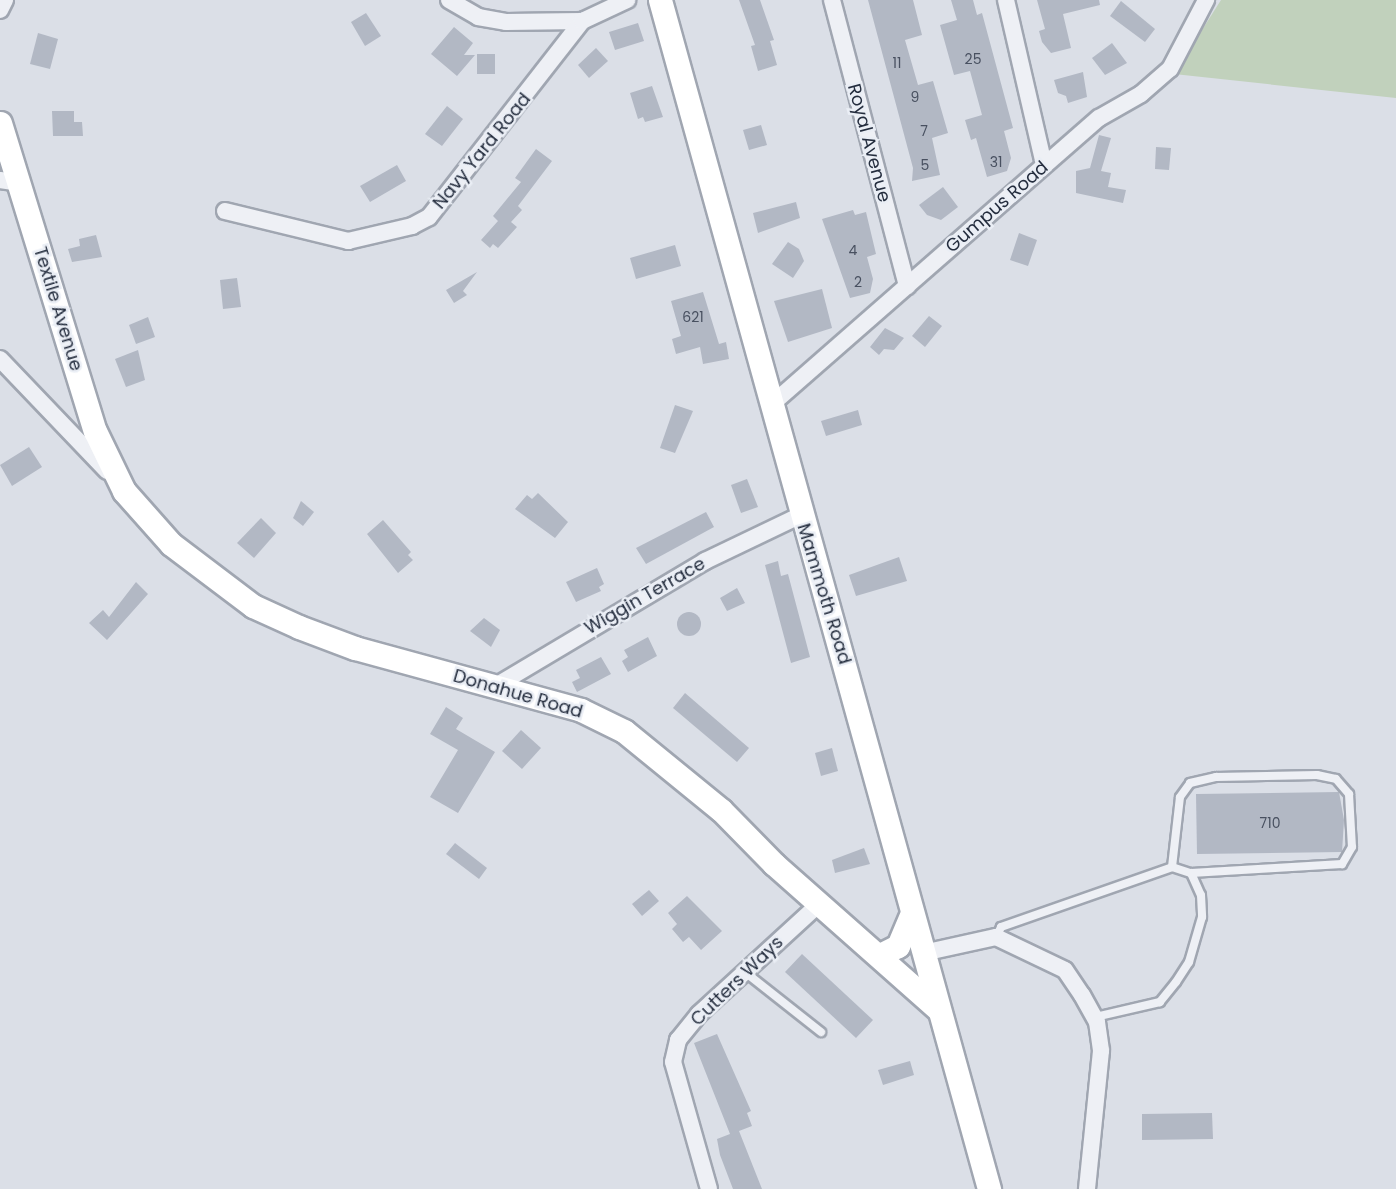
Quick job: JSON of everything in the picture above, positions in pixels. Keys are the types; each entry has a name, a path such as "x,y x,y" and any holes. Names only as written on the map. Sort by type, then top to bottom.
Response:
{"main road":[{"name":"Mammoth Road","path":"660,0 989,1189"},
{"name":"Textile Avenue","path":"0,123 9,181 95,431 124,491"},
{"name":"Donahue Road","path":"124,491 171,544 253,606 355,649 581,710 624,731 721,810 819,904 880,955 938,1009"},
{"path":"880,955 898,946 912,913"}],"street":[{"path":"0,10 5,0"},
{"path":"449,0 478,17 506,22 582,21"},
{"name":"Navy Yard Road","path":"225,211 348,241 412,226 429,217 582,21 627,0"},
{"name":"Royal Avenue","path":"832,0 908,286"},
{"path":"1006,0 1044,164"},
{"name":"Gumpus Road","path":"772,404 1044,164 1099,118 1140,94 1170,69 1206,0"},
{"path":"0,360 71,429 124,491"},
{"name":"Wiggin Terrace","path":"494,687 705,561 801,515"},
{"name":"Cutters Ways","path":"709,1189 673,1062 678,1040 745,972 819,904"},
{"path":"923,953 996,937 1065,970 1095,1017 1101,1051 1087,1189"}],"lane":[{"path":"996,937 1001,928 1172,867 1191,873 1342,864 1352,847 1349,794 1336,779 1317,775 1216,777 1190,783 1180,797 1172,867"},
{"path":"1095,1017 1160,1002 1176,982 1189,962 1202,917 1201,895 1191,873"},
{"path":"745,972 821,1032"}],"green space":[{"path":"1221,0 1396,0 1396,98 1174,74"}],"building":[{"path":"739,0 760,0 774,40 770,41 777,65 758,71 751,46 755,45"},
{"path":"868,0 913,0 922,35 905,40 918,85 933,81 948,133 932,138 940,175 912,181 913,168"},
{"path":"951,0 973,0 977,15 982,13 1013,128 1004,131 1011,158 1007,171 987,177 976,138 971,140 965,120 982,115 970,71 954,75 940,25 957,20"},
{"path":"1037,0 1099,0 1100,5 1063,14 1071,48 1051,53 1042,42 1039,31 1045,29"},
{"path":"1121,1 1155,29 1145,42 1110,16"},
{"path":"366,13 381,36 365,46 351,22"},
{"path":"638,23 644,41 615,50 609,32"},
{"path":"454,27 473,43 464,55 475,55 457,76 431,54"},
{"path":"38,33 58,39 50,69 30,64"},
{"path":"1112,43 1127,63 1105,75 1092,58"},
{"path":"596,48 608,61 589,78 578,65"},
{"path":"477,54 495,54 495,74 477,74"},
{"path":"1083,72 1087,97 1068,103 1066,96 1058,93 1054,80"},
{"path":"652,86 663,117 645,122 643,117 638,119 630,93"},
{"path":"447,106 463,119 442,146 425,134"},
{"path":"52,111 74,111 74,122 82,122 83,136 53,136"},
{"path":"761,125 767,145 749,150 743,130"},
{"path":"1099,135 1111,138 1101,171 1111,173 1108,187 1126,190 1123,203 1076,193 1076,171 1090,168"},
{"path":"1156,147 1171,148 1169,170 1155,169"},
{"path":"536,149 552,161 518,206 522,210 511,222 517,227 498,248 493,244 490,248 481,240 498,221 493,216 521,182 515,178"},
{"path":"397,165 406,181 370,202 360,186"},
{"path":"943,187 958,207 941,220 927,215 919,205"},
{"path":"796,202 800,218 758,233 753,213"},
{"path":"853,210 855,215 866,212 876,254 867,257 873,279 870,293 850,298 822,219"},
{"path":"1019,233 1037,240 1028,266 1010,260"},
{"path":"96,235 102,257 72,262 68,249 80,246 79,239"},
{"path":"788,242 799,249 804,261 793,278 772,264"},
{"path":"675,245 681,266 636,279 630,258"},
{"path":"477,272 463,291 467,295 454,303 446,290"},
{"path":"237,278 241,307 223,309 220,280"},
{"path":"822,289 832,328 788,342 774,301"},
{"path":"703,292 719,344 726,342 729,359 703,364 700,347 676,354 672,339 681,336 671,301"},
{"path":"929,316 942,326 925,347 912,336"},
{"path":"148,317 155,337 136,344 129,325"},
{"path":"885,328 904,338 894,350 884,349 879,355 870,347"},
{"path":"138,350 145,380 126,387 115,359"},
{"path":"675,405 693,411 675,453 660,448"},
{"path":"858,410 862,425 826,436 821,421"},
{"path":"29,447 42,467 12,486 0,465"},
{"path":"747,479 758,507 741,513 731,485"},
{"path":"538,493 568,522 555,538 515,509 527,495 532,499"},
{"path":"301,501 314,512 303,526 293,518"},
{"path":"706,512 714,527 646,564 636,548"},
{"path":"261,518 276,533 254,558 237,543"},
{"path":"383,520 411,552 408,555 413,560 398,573 367,534"},
{"path":"899,557 907,581 856,596 849,575"},
{"path":"778,561 781,576 788,574 810,657 791,663 765,565"},
{"path":"597,568 604,584 599,587 601,591 576,602 566,582"},
{"path":"136,582 148,594 107,640 89,623 103,610 109,617"},
{"path":"737,588 745,603 727,611 720,598"},
{"path":"689,612 697,616 701,624 697,632 689,636 681,632 677,624 681,616"},
{"path":"484,618 500,630 491,647 470,631"},
{"path":"648,637 657,656 628,672 622,661 628,657 624,650"},
{"path":"601,657 611,674 577,692 572,682 580,678 576,670"},
{"path":"685,693 749,748 737,762 673,708"},
{"path":"446,707 463,718 456,729 495,752 458,813 430,797 458,750 430,734"},
{"path":"521,730 541,748 522,769 502,751"},
{"path":"832,748 838,771 821,776 815,753"},
{"path":"1339,792 1344,820 1342,852 1197,854 1196,794"},
{"path":"455,843 487,868 479,879 446,854"},
{"path":"864,848 870,864 835,873 832,860"},
{"path":"649,890 659,901 642,916 632,904"},
{"path":"687,896 722,931 701,950 689,937 683,942 672,929 677,924 668,913"},
{"path":"802,954 873,1020 856,1038 785,972"},
{"path":"717,1034 751,1111 747,1113 752,1126 739,1131 762,1189 733,1189 720,1155 717,1139 730,1134 694,1043"},
{"path":"910,1061 914,1075 883,1085 878,1070"},
{"path":"1212,1113 1213,1139 1142,1140 1142,1114"}]}
